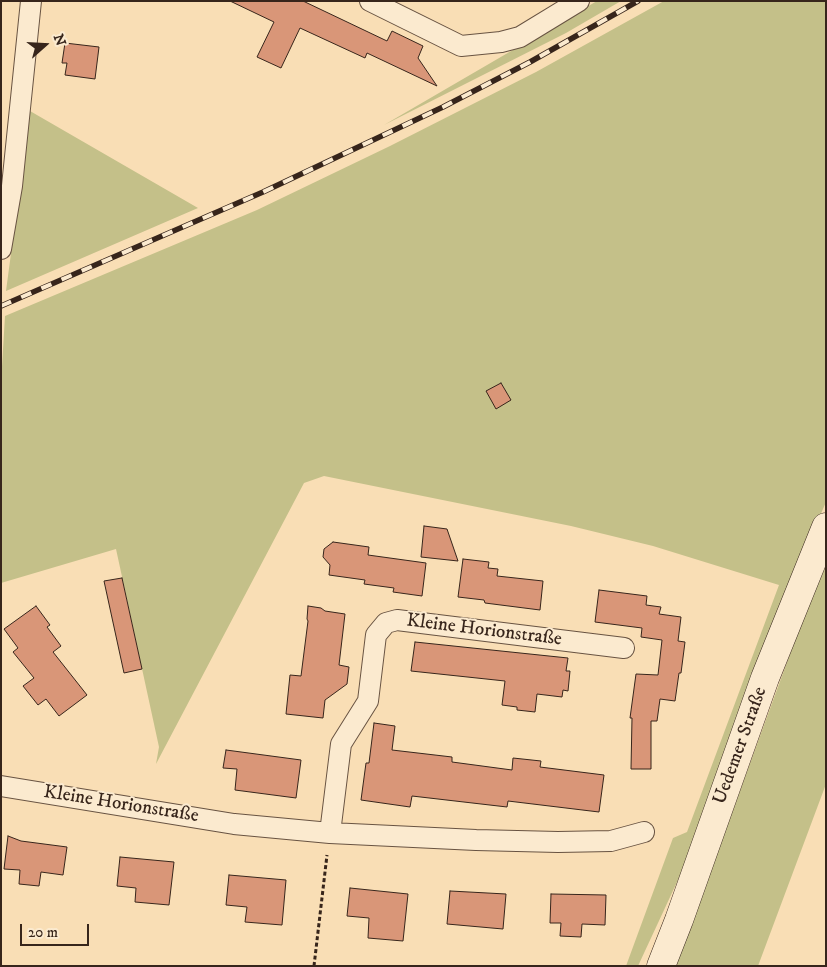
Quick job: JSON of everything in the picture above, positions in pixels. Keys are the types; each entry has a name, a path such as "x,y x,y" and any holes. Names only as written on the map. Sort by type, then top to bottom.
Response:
{"main road":[{"name":"Uedemer Straße","path":"661,966 683,911 766,678 826,527"}],"street":[{"path":"1,249 12,186 31,1"},
{"path":"370,1 461,46 501,42 520,37 580,1"},
{"name":"Kleine Horionstraße","path":"330,833 341,744 368,701 376,635 386,623 397,620 624,648"},
{"name":"Kleine Horionstraße","path":"1,786 234,824 330,833 558,842 611,841 644,832"}],"path":[{"path":"314,966 330,833"}],"shaded area":[{"path":"597,1 621,1 566,33 384,125"},
{"path":"664,1 826,1 826,502 786,595 697,839 638,966 626,966 673,838 687,832 779,585 653,546 571,526 324,476 304,483 156,764 159,747 116,549 1,583 1,383 5,316 257,210 390,146 536,72"},
{"path":"30,111 198,208 6,291"},
{"path":"826,566 826,784 758,966 676,966 805,613"}],"building":[{"path":"230,1 303,1 387,41 392,31 423,46 418,58 437,86 367,53 365,58 300,28 281,68 257,57 274,22"},
{"path":"65,43 99,47 95,79 65,75 67,63 62,63"},
{"path":"501,383 511,400 496,409 486,391"},
{"path":"424,526 447,529 458,561 421,557"},
{"path":"333,542 369,547 368,555 426,563 422,596 393,592 394,588 364,584 365,580 329,575 330,565 323,557 324,549"},
{"path":"463,559 489,562 488,568 498,569 497,576 543,581 540,610 485,603 484,600 458,597"},
{"path":"122,578 142,669 124,673 104,581"},
{"path":"599,590 647,596 646,605 661,607 659,614 681,617 678,641 685,642 681,673 679,673 675,701 660,699 657,721 651,721 651,769 631,769 632,718 630,718 636,674 658,675 662,640 641,637 642,628 595,622"},
{"path":"36,606 50,625 47,627 61,646 53,652 87,695 59,716 46,699 38,705 23,686 34,678 13,652 18,648 4,629"},
{"path":"308,606 345,614 339,665 349,667 347,684 325,700 323,718 286,714 290,675 301,676"},
{"path":"415,642 568,658 566,671 570,671 568,691 563,690 562,697 537,694 535,712 517,710 517,707 502,705 505,681 411,671"},
{"path":"374,723 395,726 392,750 452,757 452,762 512,770 513,758 541,761 540,767 604,775 599,812 508,801 507,807 412,796 410,807 361,800 366,763 369,763"},
{"path":"226,750 301,760 296,798 235,790 237,769 223,768"},
{"path":"8,836 21,841 67,847 63,875 41,872 39,886 19,884 20,870 4,869"},
{"path":"120,857 174,862 169,905 135,902 136,888 117,886"},
{"path":"229,875 286,880 282,925 245,922 247,907 226,905"},
{"path":"350,888 408,894 403,941 368,938 369,918 347,916"},
{"path":"450,891 506,894 503,929 447,924"},
{"path":"551,894 606,895 605,925 582,924 581,937 560,936 561,923 550,923"}],"railway":[{"path":"1,306 263,192 443,107 530,62 638,1"}]}
